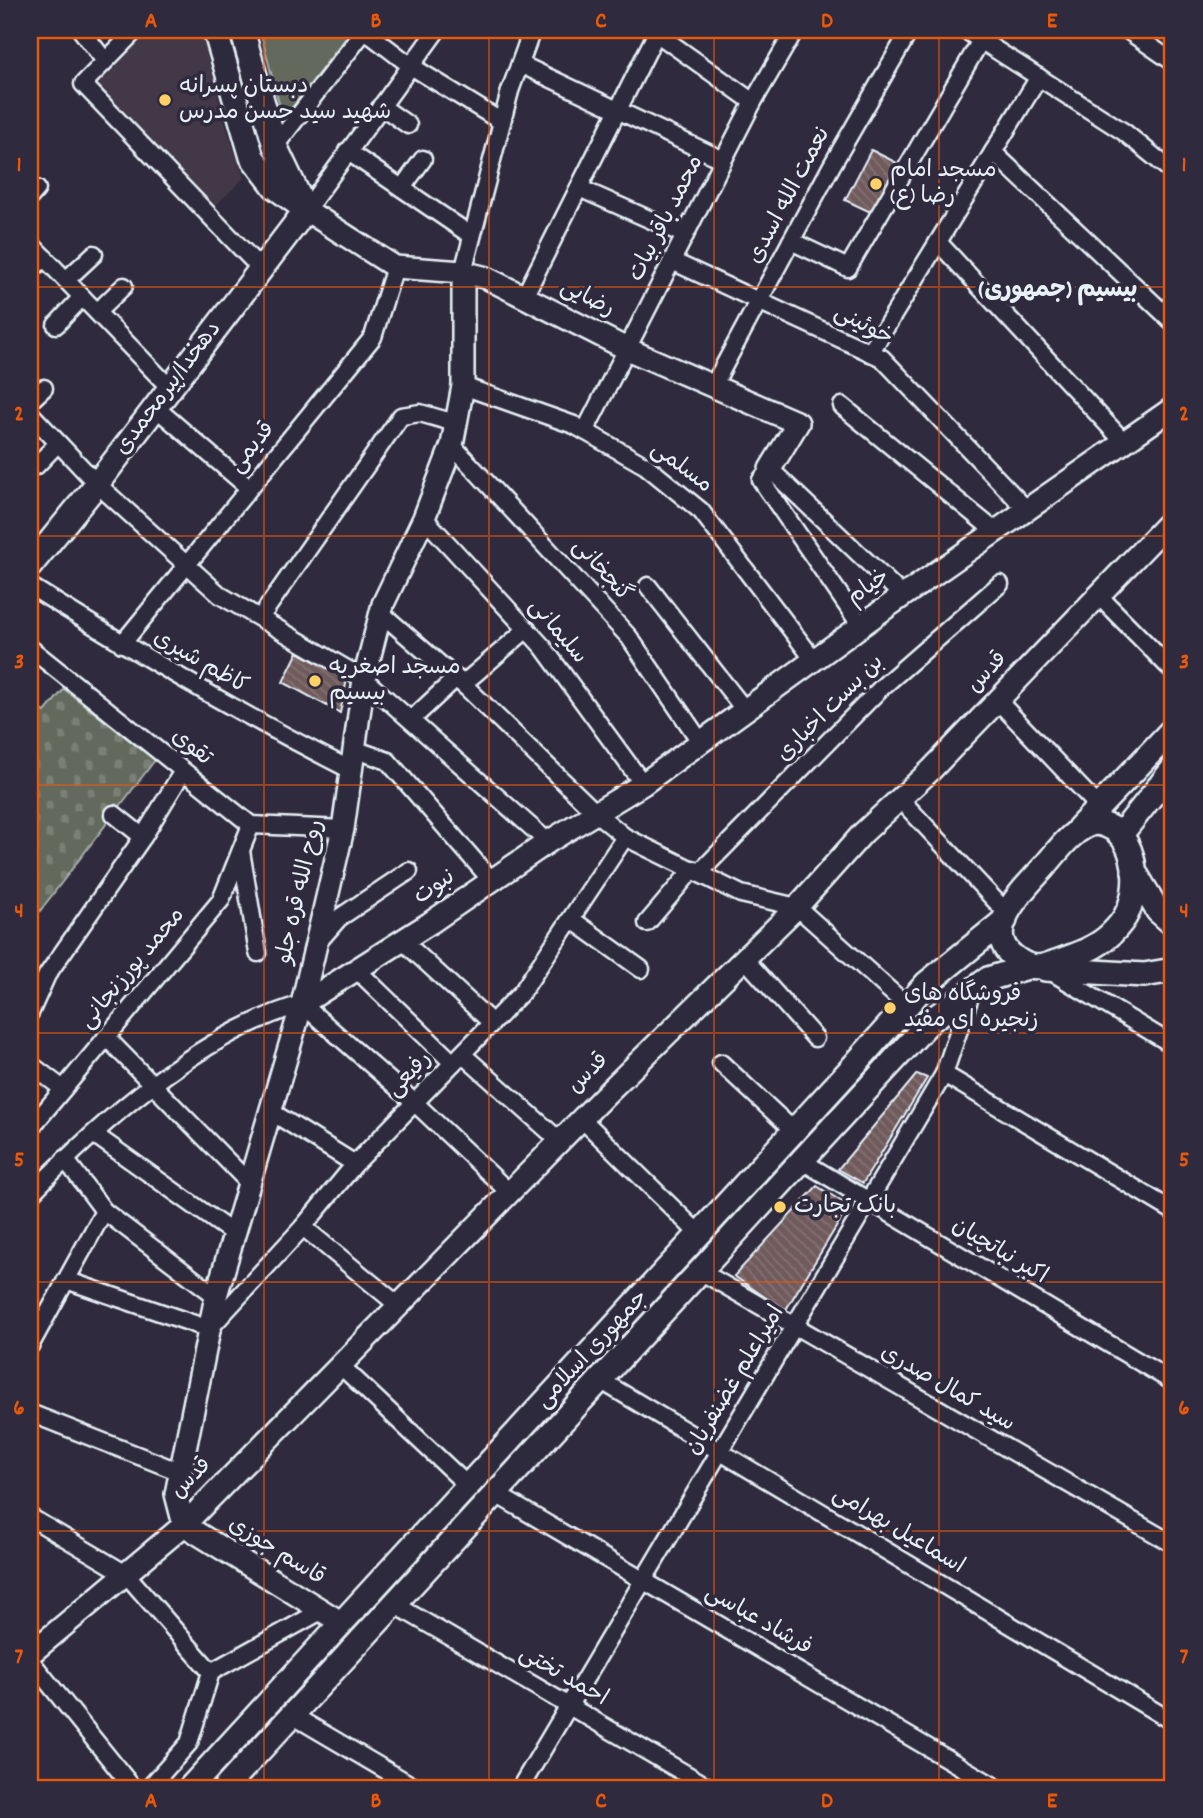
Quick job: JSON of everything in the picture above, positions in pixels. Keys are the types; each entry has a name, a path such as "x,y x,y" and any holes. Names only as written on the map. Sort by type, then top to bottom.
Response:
{"main road":[{"path":"215,30 252,157 275,187 306,210"},
{"path":"242,30 275,146 306,210"},
{"name":"دهخدا/پیرمحمدی","path":"30,566 97,484 306,210"},
{"path":"1076,831 1173,729"},
{"path":"1122,834 1173,769"},
{"path":"1076,831 1084,825 1104,824 1122,834 1145,893 1173,924"},
{"name":"جمهوری اسلامی","path":"190,1788 794,1131 906,1005 947,965 1005,916 1076,831"},
{"name":"جمهوری اسلامی","path":"225,1788 930,1021 988,979 1039,968 1098,945 1111,934 1127,913 1133,893 1133,867"},
{"path":"1005,916 1003,943 1009,954 1039,968 1144,975 1173,970"}],"street":[{"path":"81,30 105,61"},
{"path":"136,30 82,85 260,268"},
{"path":"275,146 364,30 411,66 502,122"},
{"path":"306,210 437,30"},
{"path":"463,272 502,122 532,30"},
{"name":"محمد باقر بیات","path":"585,431 753,102 795,30"},
{"name":"نعمت الله اسدی","path":"713,386 910,30"},
{"path":"965,30 1124,132 1173,172"},
{"path":"1127,30 1173,62"},
{"path":"524,297 655,31 753,102"},
{"path":"791,241 848,268 981,42"},
{"path":"520,64 723,160"},
{"path":"870,352 1039,78"},
{"path":"381,106 408,125"},
{"path":"347,151 472,236"},
{"path":"993,152 1173,322"},
{"path":"402,188 423,159"},
{"path":"579,188 685,235"},
{"name":"رضایی","path":"306,210 395,267 463,272 487,278 627,349 798,422 769,469"},
{"path":"938,242 1124,442"},
{"path":"30,243 170,387"},
{"path":"66,280 94,254"},
{"path":"30,270 45,258"},
{"name":"خوئینی","path":"672,261 882,358 1027,510"},
{"name":"قدیمی","path":"121,644 373,337 395,267"},
{"name":"روح الله قره جلو","path":"184,1525 176,1494 216,1296 302,1004 343,829 364,679 381,613 424,517 452,444 463,386 463,272"},
{"path":"97,312 124,286"},
{"path":"57,325 82,297"},
{"name":"مسلمی","path":"463,386 585,431 646,466 701,511 814,660"},
{"path":"30,401 44,388"},
{"path":"842,406 996,531"},
{"path":"155,407 249,488"},
{"name":"خیام","path":"596,813 643,785 744,709 1173,408"},
{"path":"260,618 401,416 420,412 455,423"},
{"path":"30,413 97,484 220,595 364,679 548,842"},
{"path":"36,466 58,443"},
{"name":"گنجخانی","path":"452,444 629,637 700,741"},
{"path":"862,626 761,480 769,469 903,596"},
{"name":"سلیمانی","path":"424,517 543,647 643,785"},
{"name":"قدس","path":"34,1653 184,1525 560,1141 797,907 863,834 999,701 1097,594 1173,518"},
{"name":"بن بست اخباری","path":"647,923 881,688 1000,584"},
{"name":"کاظم شیری","path":"30,586 121,644 268,728 353,760 387,761 492,881"},
{"path":"648,586 744,709"},
{"path":"1097,594 1173,671"},
{"path":"381,613 459,681 596,813 625,837 741,894 797,907 906,1005"},
{"path":"411,720 527,629"},
{"name":"تقوی","path":"30,648 251,825"},
{"path":"999,701 1100,807"},
{"path":"32,1005 47,975 144,837 183,771"},
{"path":"901,799 1005,916"},
{"name":"نبوت","path":"302,1004 403,941 548,842 596,813"},
{"path":"114,814 144,837"},
{"path":"251,825 343,829"},
{"name":"محمد پورزنجانی","path":"30,1129 221,900 251,825"},
{"name":"رفیعی","path":"209,1329 303,1227 355,1164 522,992 625,837"},
{"path":"241,851 258,953"},
{"path":"316,944 339,918 409,871"},
{"path":"570,919 641,969"},
{"path":"403,941 492,1023"},
{"path":"744,958 815,1038"},
{"path":"1039,968 1173,1045"},
{"path":"356,970 560,1141"},
{"name":"امیراعلم غضنفریان","path":"520,1788 944,1074 972,989"},
{"path":"30,1195 65,1159 153,1085 223,1039 276,1011 302,1004 415,1103 510,1192"},
{"path":"106,1037 249,1183"},
{"path":"721,1063 794,1131"},
{"path":"30,1064 63,1089"},
{"path":"944,1074 1173,1211"},
{"path":"271,1111 355,1164"},
{"path":"582,1119 699,1234"},
{"path":"95,1135 234,1234"},
{"path":"65,1159 104,1211 216,1296"},
{"name":"اکبر نباتچیان","path":"802,1161 1173,1382"},
{"path":"30,1346 104,1211"},
{"path":"303,1227 398,1305"},
{"name":"سید کمال صدری","path":"700,1271 1173,1544"},
{"path":"66,1280 209,1329"},
{"path":"340,1365 468,1486"},
{"name":"اسماعیل بهرامی","path":"600,1380 1173,1722"},
{"path":"30,1413 180,1472"},
{"name":"فرشاد عباسی","path":"495,1494 997,1788"},
{"path":"30,1517 126,1574 211,1672"},
{"name":"قاسم جوزی","path":"184,1525 342,1623"},
{"name":"احمد تختی","path":"394,1604 710,1788"},
{"path":"149,1788 189,1743 211,1672 321,1611"},
{"path":"34,1653 133,1788"},
{"path":"292,1715 416,1788"}],"lane":[{"path":"30,1625 34,1653"}],"shaded area":[{"name":"دبستان پسرانه شهید سید حسن مدرس","path":"147,30 201,30 224,120 244,178 214,207 93,80"}],"green space":[{"path":"260,30 352,30 283,119"},
{"path":"64,689 155,760 30,924 30,704 45,712"}],"building":[{"name":"مسجد امام رضا (ع)","path":"871,150 907,168 879,216 845,200"},
{"name":"مسجد اصغریه بیسیم","path":"298,652 347,679 340,713 283,682"},
{"path":"917,1074 927,1078 863,1183 838,1169"},
{"path":"817,1186 849,1206 785,1311 734,1276"}],"place":[{"name":"دبستان پسرانه شهید سید حسن مدرس","path":"165,100"},
{"name":"مسجد امام رضا (ع)","path":"876,184"},
{"name":"مسجد اصغریه بیسیم","path":"315,681"},
{"name":"فروشگاه های زنجیره ای مفید","path":"890,1008"},
{"name":"بانک تجارت","path":"780,1207"}],"district":[{"name":"(بیسیم (جمهوری","path":"1058,291"}]}
